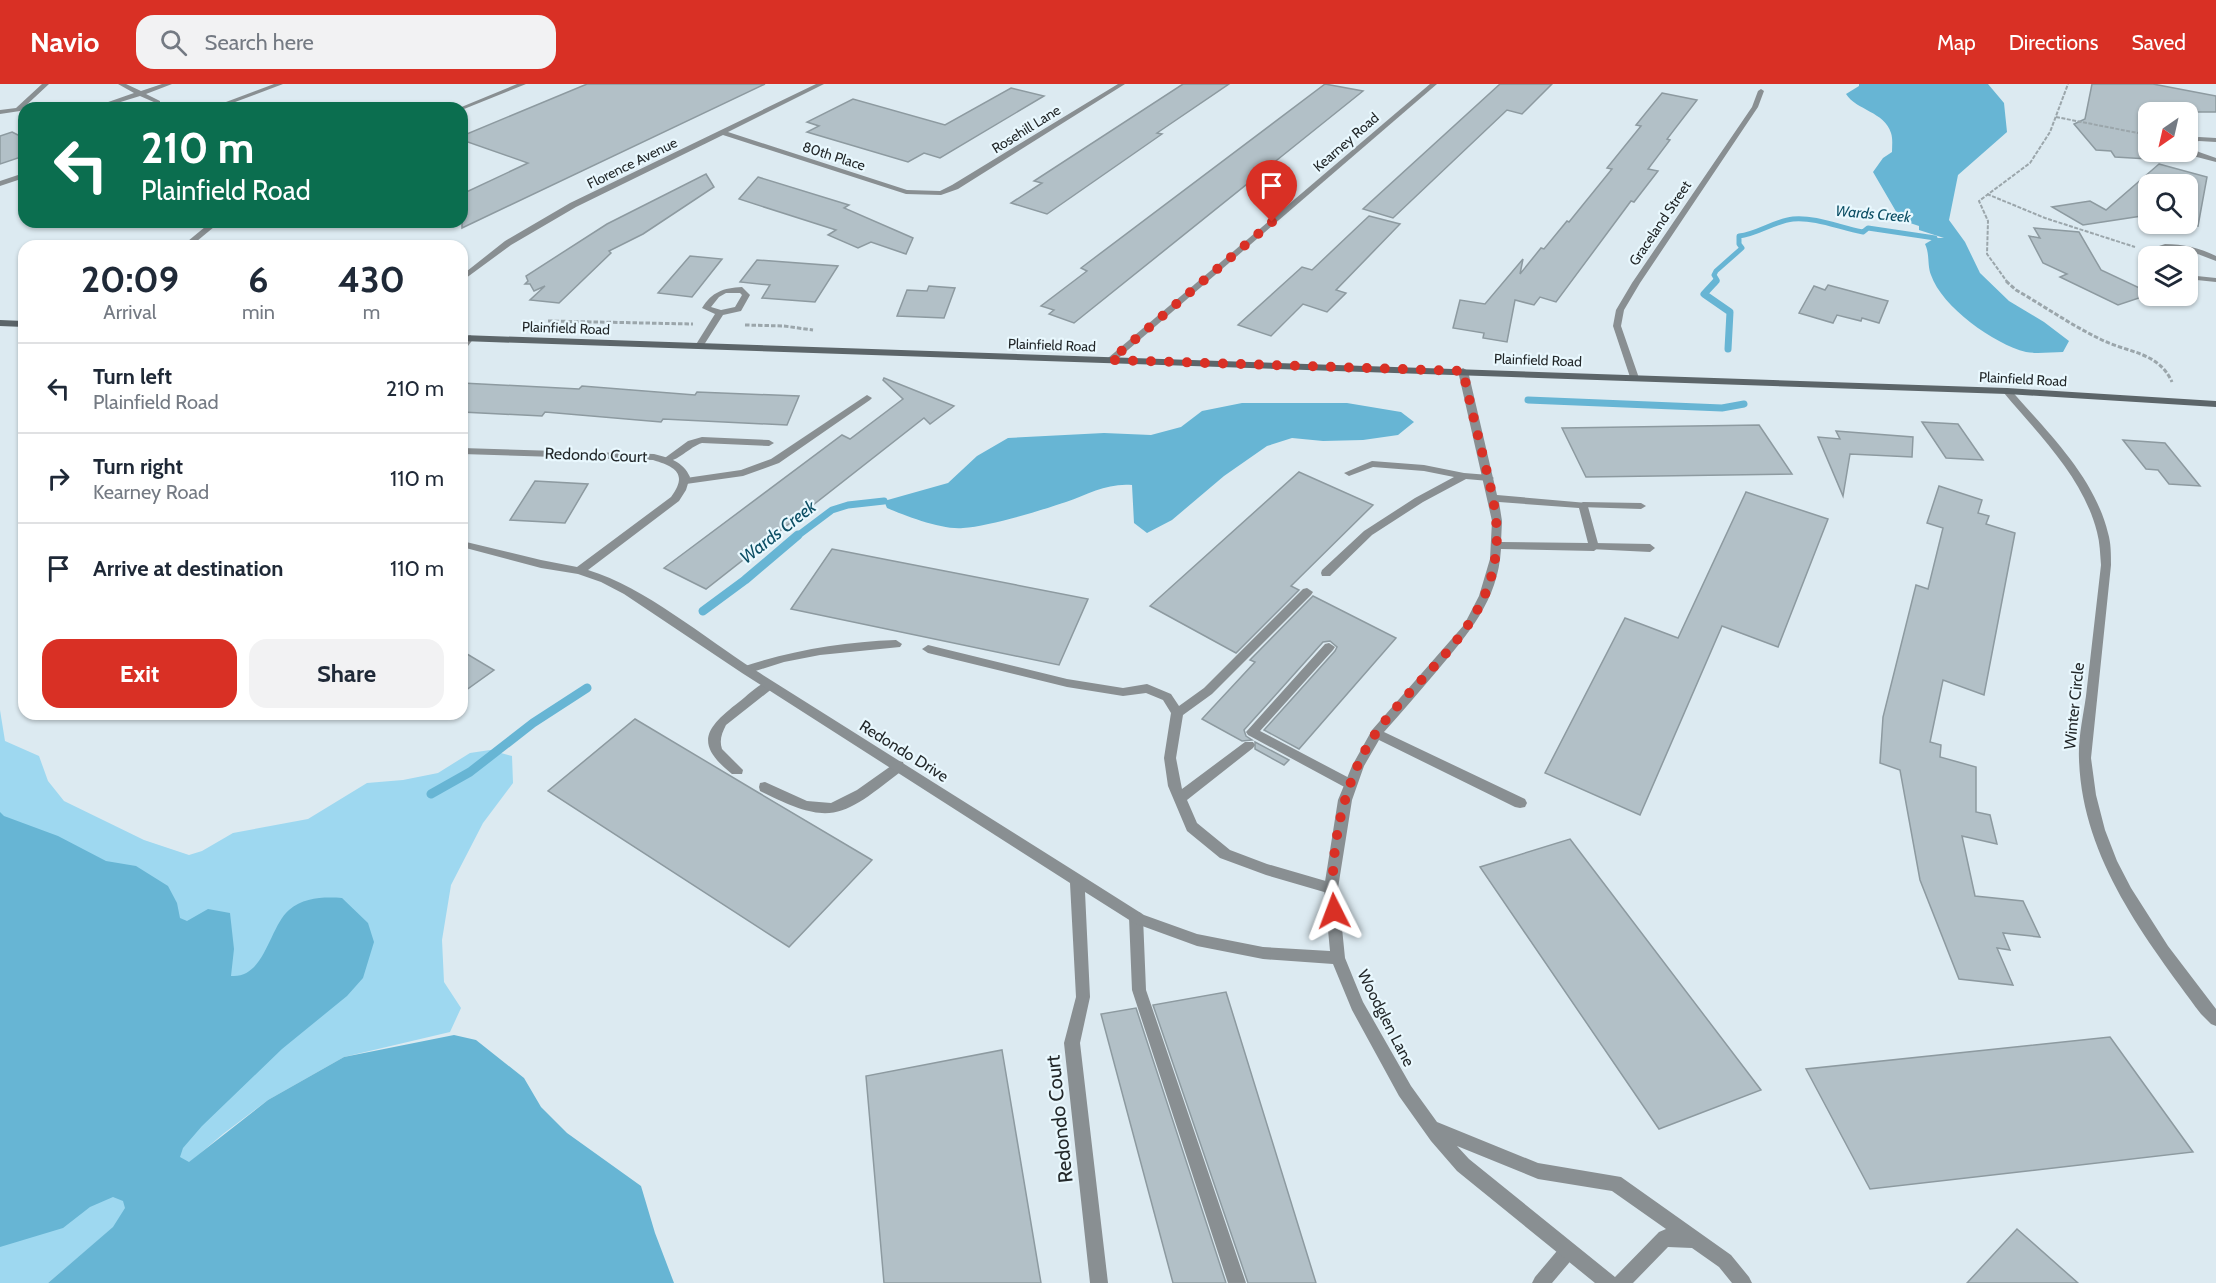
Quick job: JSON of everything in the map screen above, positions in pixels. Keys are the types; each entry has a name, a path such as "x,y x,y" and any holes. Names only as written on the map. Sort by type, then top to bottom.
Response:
{"main road":[{"path":"0,323 18,324"},
{"name":"Plainfield Road","path":"468,338 2007,391 2216,404"}],"street":[{"path":"27,102 46,84"},
{"path":"121,84 158,102"},
{"path":"111,102 169,84"},
{"path":"230,102 280,84"},
{"path":"468,106 522,84"},
{"name":"Florence Avenue","path":"468,274 508,243 536,225 821,84"},
{"name":"Rosehill Lane","path":"941,193 955,187 1122,84"},
{"name":"Kearney Road","path":"1111,360 1434,84"},
{"name":"Graceland Street","path":"1634,378 1617,326 1620,310 1755,107 1761,91"},
{"path":"0,112 18,110"},
{"name":"80th Place","path":"722,132 906,192 941,193"},
{"path":"2198,139 2216,140"},
{"path":"2198,155 2216,160"},
{"path":"0,184 18,177"},
{"path":"194,240 208,228"},
{"path":"2198,251 2216,259"},
{"path":"2198,278 2216,280"},
{"path":"699,346 720,313"},
{"name":"Woodglen Lane","path":"1463,371 1497,521 1495,559 1485,596 1468,627 1376,733 1350,785 1345,800 1331,888 1338,958 1362,1014 1405,1091 1432,1128 1463,1165 1609,1283"},
{"name":"Winter Circle","path":"2007,391 2082,486 2095,510 2103,533 2106,565 2085,758 2092,816 2103,847 2122,887 2145,925 2206,1009 2216,1019"},
{"path":"579,571 669,505 682,491 686,481 733,476 759,469 775,461 867,398"},
{"path":"667,460 691,442 702,440 769,443"},
{"name":"Redondo Court","path":"468,451 654,457 667,460 681,469 686,481"},
{"path":"1350,473 1372,464 1424,468 1464,476 1489,478"},
{"path":"1326,573 1368,533 1419,500 1464,476"},
{"path":"1493,498 1583,505 1641,506"},
{"path":"1583,505 1594,547"},
{"path":"1496,545 1650,548"},
{"name":"Redondo Drive","path":"468,546 531,562 579,571 605,579 628,591 769,685 1136,917 1197,940 1241,949 1263,953 1338,958"},
{"path":"1177,713 1208,691 1307,592"},
{"path":"746,670 780,658 838,646 896,644"},
{"path":"1329,647 1252,732 1350,785"},
{"path":"928,649 1067,684 1123,692 1147,688 1167,698 1177,713 1170,758 1174,786 1192,827 1225,854 1331,888"},
{"path":"737,770 714,750 713,743 717,730 722,722 769,685"},
{"path":"1376,733 1521,803"},
{"path":"1180,798 1249,746"},
{"path":"765,787 810,807 832,808 855,797 897,766"},
{"name":"Redondo Court","path":"1077,880 1083,997 1072,1044 1099,1283"},
{"path":"1136,917 1139,990 1237,1283"},
{"path":"1432,1128 1538,1171 1616,1183 1725,1261 1743,1283"},
{"path":"1621,1283 1665,1238 1695,1240"},
{"path":"1541,1283 1569,1251"}],"path":[{"path":"2068,84 2046,138 2030,163 1979,201 1988,221 1987,254 2004,279 2016,290 2100,340 2145,355 2166,369 2172,381"},
{"path":"2056,117 2138,133"},
{"path":"1987,194 2045,218 2138,250"}],"shaded area":[{"path":"1859,84 1988,84 2004,103 2007,132 1958,175 1949,220 1965,242 1980,273 2009,301 2044,322 2069,341 2063,352 2030,353 2013,348 1985,333 1957,311 1946,299 1931,275 1925,244 1935,238 1944,238 1919,230 1919,226 1901,220 1873,172 1883,158 1892,152 1892,138 1883,120 1856,104 1846,94"},
{"path":"1242,403 1347,403 1401,412 1414,422 1398,435 1363,440 1323,441 1292,438 1267,446 1224,476 1172,520 1147,533 1134,523 1132,485 1106,487 1029,514 963,528 935,525 914,518 887,508 884,501 948,483 977,456 1008,438 1104,433 1151,435 1181,427 1202,411"},
{"path":"0,710 5,741 39,756 48,781 64,801 144,840 189,855 202,851 233,833 308,819 367,783 403,780 438,773 470,753 490,750 512,756 513,783 483,823 451,885 442,940 444,982 461,1008 450,1032 344,1057 268,1100 223,1134 48,1283 0,1283"},
{"path":"0,812 4,816 58,836 106,861 136,866 168,886 177,903 180,918 187,921 208,909 230,913 234,949 231,976 242,975 252,969 259,961 282,918 301,902 321,898 342,898 368,923 374,942 363,978 347,996 282,1049 202,1126 183,1148 180,1157 189,1162 268,1100 344,1057 454,1035 476,1040 524,1078 541,1107 567,1133 641,1186 655,1233 674,1283 48,1283 113,1227 125,1208 123,1201 113,1197 90,1207 63,1228 0,1247"}],"building":[{"path":"587,84 765,84 468,225 468,191 528,163 468,142 468,134"},
{"path":"1183,84 1229,84 1157,133 1162,134 1047,214 1011,203 1042,183 1034,181"},
{"path":"1325,84 1363,91 1074,323 1049,314 1054,310 1041,306 1087,271 1081,268"},
{"path":"1500,84 1552,84 1522,114 1507,110 1393,218 1363,209"},
{"path":"2092,84 2153,84 2216,96 2216,112 2198,112 2198,102 2138,102 2138,158 2115,157 2111,151 2096,150 2074,124 2085,119"},
{"path":"1011,88 1044,96 940,158 924,153 908,162 807,132 819,126 807,122 853,99 945,125"},
{"path":"1662,93 1697,100 1667,139 1670,140 1648,169 1658,171 1634,202 1631,201 1556,302 1540,297 1534,305 1515,300 1507,342 1483,338 1484,333 1453,328 1460,300 1485,304 1523,259 1520,274 1541,248 1544,249 1567,221 1569,222 1612,169 1607,168 1641,126 1636,125"},
{"path":"12,132 18,135 18,158 0,164 0,136"},
{"path":"2159,164 2196,174 2147,174"},
{"path":"706,174 714,187 643,234 609,251 611,253 559,303 530,300 545,286 534,291 530,284 525,284 528,281 526,276 607,224"},
{"path":"2198,175 2207,177 2198,226"},
{"path":"758,177 849,205 844,208 913,238 906,254 871,242 858,248 828,235 836,230 739,199"},
{"path":"2138,182 2138,217 2083,225 2052,207 2090,201 2106,210"},
{"path":"1369,216 1400,224 1336,290 1346,293 1327,312 1303,304 1271,336 1238,325 1302,267 1312,270"},
{"path":"2034,228 2079,232 2101,270 2138,287 2138,298 2118,305 2060,277 2067,274 2043,263 2029,236 2040,238"},
{"path":"690,256 722,259 692,297 658,293"},
{"path":"757,260 838,266 815,302 762,298 770,285 740,282"},
{"path":"1828,285 1888,301 1879,323 1837,315 1833,323 1799,313 1814,286 1825,290"},
{"path":"929,286 955,288 944,318 897,316 907,290 927,291"},
{"path":"884,378 954,406 930,424 924,418 706,589 664,568 842,435 850,439 903,399 883,380"},
{"path":"468,383 579,389 582,386 695,395 697,392 799,396 787,425 663,419 661,422 545,412 542,416 468,412"},
{"path":"1922,422 1958,424 1983,460 1946,458"},
{"path":"1759,425 1792,474 1586,477 1562,428"},
{"path":"1836,431 1913,437 1912,457 1850,454 1843,496 1818,437 1840,439"},
{"path":"2123,440 2165,443 2200,486 2169,484 2158,470 2146,469"},
{"path":"1299,472 1373,505 1291,586 1299,590 1236,653 1150,606"},
{"path":"535,481 588,484 565,523 510,520"},
{"path":"1939,486 1982,500 1978,513 1989,516 1986,524 2015,533 1984,695 1943,680 1930,742 1941,745 1940,757 1976,767 1976,812 1990,815 1997,844 1962,836 1975,896 2023,901 2040,937 2003,933 2010,950 1997,948 2013,985 1959,979 1920,880 1900,770 1880,763 1883,717 1916,585 1928,589 1943,528 1927,523"},
{"path":"1746,492 1828,519 1778,647 1722,626 1640,815 1545,773 1625,618 1678,638"},
{"path":"832,549 1088,599 1059,665 791,609"},
{"path":"1313,596 1396,638 1299,749 1264,730 1335,651 1337,647 1330,641 1323,642 1244,730 1246,736 1252,740 1242,741 1202,719 1255,662 1250,660"},
{"path":"468,655 494,670 468,689"},
{"path":"635,719 872,860 789,947 548,791"},
{"path":"1255,742 1289,760 1284,765 1255,749"},
{"path":"1570,839 1761,1090 1659,1129 1480,867"},
{"path":"1226,992 1316,1283 1248,1283 1153,1005"},
{"path":"1136,1008 1226,1283 1173,1283 1101,1014"},
{"path":"2110,1037 2193,1152 1870,1189 1806,1069"},
{"path":"1002,1050 1041,1283 884,1283 866,1076"},
{"path":"2017,1229 2078,1283 1967,1283"}],"waterway":[{"name":"Wards Creek","path":"1715,283 1716,271 1742,248 1739,244 1739,236 1786,220 1811,220 1863,232 1868,228 1935,238"},
{"name":"Wards Creek","path":"1716,281 1704,294 1730,312 1728,349"},
{"name":"Wards Creek","path":"1528,400 1722,408 1744,404"},
{"name":"Wards Creek","path":"796,537 832,510 848,505 884,501"},
{"name":"Wards Creek","path":"703,611 745,580 798,535"},
{"name":"Wards Creek","path":"431,794 470,772 533,723 587,688"}],"route":[{"path":"1272,222 1111,360 1463,371 1497,521 1495,559 1485,596 1468,627 1376,733 1358,766 1345,800 1335,850 1331,888 1334,911"}]}
